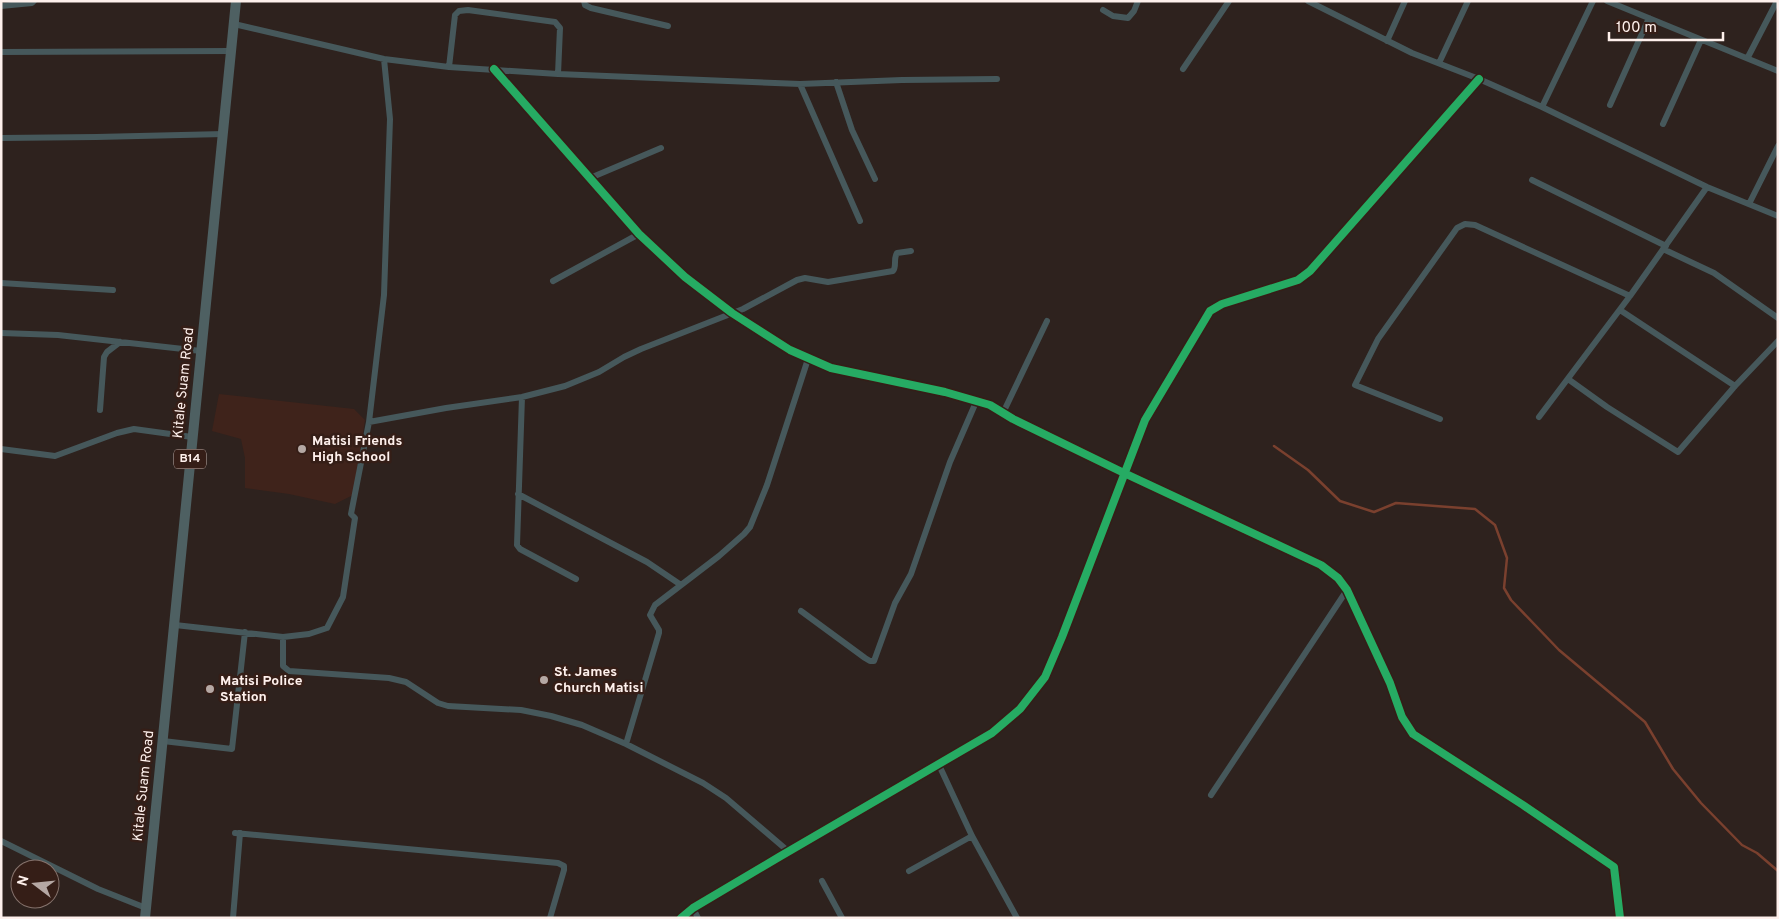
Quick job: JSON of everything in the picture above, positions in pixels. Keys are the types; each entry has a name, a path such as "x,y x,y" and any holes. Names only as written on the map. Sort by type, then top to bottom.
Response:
{"highway":[{"name":"Kitale Suam Road","path":"145,913 236,1"}],"street":[{"path":"1,6 32,3 34,1"},
{"path":"584,1 585,5 591,8 668,26"},
{"path":"1103,10 1113,16 1128,18 1134,11 1138,1"},
{"path":"1182,69 1229,1"},
{"path":"1308,1 1412,53 1479,79 1707,187 1778,216"},
{"path":"1387,41 1405,1"},
{"path":"1439,63 1468,1"},
{"path":"1542,108 1593,1"},
{"path":"1607,1 1778,70"},
{"path":"1748,58 1777,1"},
{"path":"449,67 455,15 459,10 468,10 555,22 560,28 558,74"},
{"path":"1610,105 1649,18"},
{"path":"234,24 384,59 449,67 558,74 800,84 997,79"},
{"path":"1664,124 1701,40"},
{"path":"1,52 231,51"},
{"path":"175,625 283,637 309,634 327,628 343,596 355,518 351,514 353,501 370,422 384,295 390,118 384,59"},
{"path":"494,69 640,234 685,277 732,313 790,350 831,368 945,392 990,405 1124,473 1321,565 1338,578 1347,590 1390,683 1402,717 1413,734 1524,805 1614,867 1620,918"},
{"path":"681,918 693,908 788,851 992,733 1020,709 1045,677 1145,420 1210,311 1222,304 1298,280 1310,271 1479,79"},
{"path":"836,82 852,130 875,179"},
{"path":"800,84 860,221"},
{"path":"1,138 224,134"},
{"path":"1749,204 1778,146"},
{"path":"590,178 661,148"},
{"path":"1532,180 1714,273 1778,318"},
{"path":"1539,416 1620,310 1707,187"},
{"path":"1440,419 1355,385 1378,339 1457,228 1465,224 1475,225 1630,296"},
{"path":"553,281 640,234"},
{"path":"370,422 522,397 574,383 642,349 732,313 797,280 805,278 828,282 893,271 897,253 911,251"},
{"path":"1,283 113,290"},
{"path":"1620,310 1675,344 1735,386"},
{"path":"1003,413 1047,322"},
{"path":"1,333 58,336 201,351"},
{"path":"1568,379 1676,452 1679,451 1735,386 1778,341"},
{"path":"100,410 104,357 107,352 120,342"},
{"path":"626,744 659,633 650,612 655,605 719,556 750,527 768,485 808,359"},
{"path":"522,397 517,545 520,549 576,579"},
{"path":"801,611 865,658 870,661 874,660 895,603 911,574 950,462 976,402"},
{"path":"1,449 55,456 126,430 134,429 192,437"},
{"path":"518,494 647,562 681,585"},
{"path":"1211,795 1347,590"},
{"path":"163,741 232,749 245,632"},
{"path":"283,637 283,666 289,671 389,678 406,682 438,703 448,706 521,710 552,716 582,725 626,744 702,783 726,798 788,851"},
{"path":"939,765 972,836 1017,918"},
{"path":"233,918 238,833 558,863 564,866 564,870 550,918"},
{"path":"909,871 972,836"},
{"path":"1,841 145,913"},
{"path":"822,881 842,918"},
{"path":"693,908 698,918"}],"shaded area":[{"name":"Matisi Friends High School","path":"219,394 354,409 365,420 353,495 335,504 289,494 245,488 245,458 241,439 212,431"}],"waterway":[{"path":"1274,446 1308,470 1340,501 1374,512 1396,503 1475,509 1495,525 1507,558 1504,588 1511,600 1559,650 1645,722 1673,769 1701,803 1742,845 1757,853 1778,871"}],"cycle path":[{"path":"494,69 639,234 685,277 732,313 790,350 831,368 945,392 990,405 1013,419 1124,473 1321,565 1338,578 1347,590 1390,683 1402,717 1413,734 1614,867 1620,918"},
{"path":"681,918 693,908 992,733 1020,709 1045,677 1145,420 1210,311 1222,304 1298,280 1310,271 1479,79"}],"place":[{"name":"Matisi Friends High School","path":"302,449"},
{"name":"St. James Church Matisi","path":"544,680"},
{"name":"Matisi Police Station","path":"210,689"}]}
